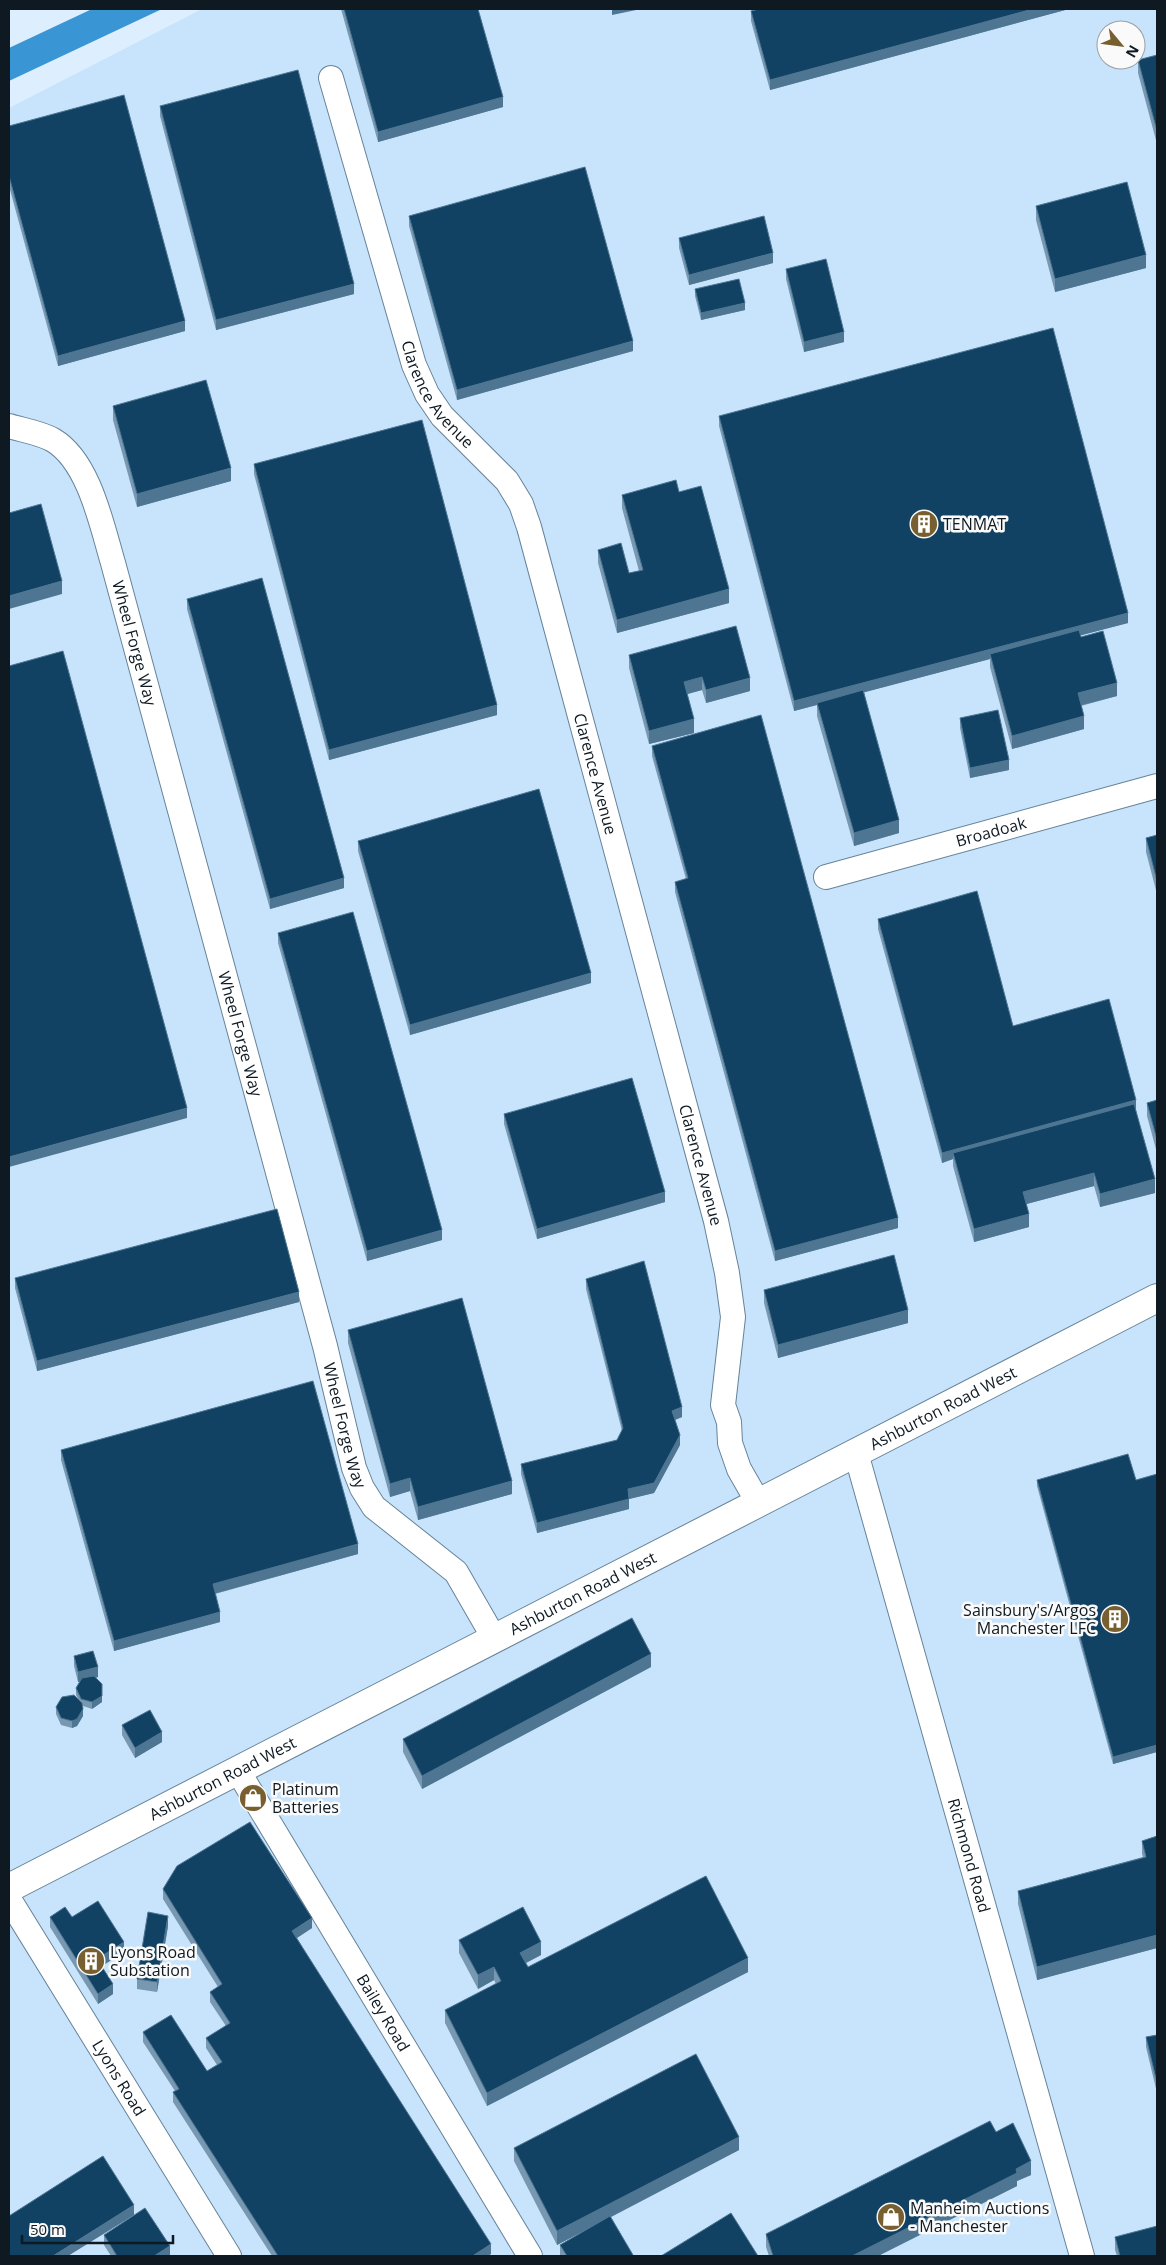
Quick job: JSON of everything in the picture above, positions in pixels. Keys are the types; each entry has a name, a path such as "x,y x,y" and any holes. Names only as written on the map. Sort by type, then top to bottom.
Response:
{"main road":[{"name":"Ashburton Road West","path":"9,1888 1157,1298"}],"street":[{"name":"Clarence Avenue","path":"331,78 412,356 427,394 442,416 507,481 521,504 529,527 716,1221 727,1273 733,1317 723,1405 738,1469 759,1504"},
{"name":"Wheel Forge Way","path":"9,426 53,440 73,459 83,473 94,502 113,563 323,1336 357,1474 374,1507 456,1572 494,1638"},
{"name":"Broadoak","path":"826,877 1157,786"},
{"name":"Richmond Road","path":"856,1453 1082,2256"},
{"name":"Bailey Road","path":"238,1771 530,2256"},
{"name":"Lyons Road","path":"9,1899 229,2256"}],"shaded area":[{"path":"202,9 1157,9 1157,2256 9,2256 9,108"}],"water":[{"path":"92,9 162,9 9,81 9,48"}],"building":[{"path":"344,9 478,9 503,97 378,132"},
{"path":"759,9 1033,9 770,80 751,11"},
{"path":"1157,55 1157,131 1141,70 1146,70 1146,58"},
{"path":"298,70 354,284 216,320 160,106"},
{"path":"124,95 185,321 58,356 9,176 9,126"},
{"path":"585,167 633,341 457,390 409,216"},
{"path":"1127,182 1146,255 1055,279 1036,206"},
{"path":"764,216 773,253 689,275 679,238"},
{"path":"826,259 844,332 804,342 786,269"},
{"path":"739,279 745,303 701,313 695,289"},
{"name":"TENMAT","path":"1053,328 1128,613 794,701 719,416"},
{"path":"206,380 231,468 137,494 113,406"},
{"path":"422,420 497,705 329,750 254,464"},
{"path":"676,480 679,492 701,486 729,589 617,620 598,550 621,543 629,573 643,570 622,495"},
{"path":"41,504 62,581 9,596 9,513"},
{"path":"262,578 344,878 270,899 187,599"},
{"path":"736,626 750,678 706,690 702,677 684,682 694,719 649,731 629,655"},
{"path":"1079,630 1081,637 1103,631 1117,683 1078,693 1084,716 1012,736 990,654"},
{"path":"63,651 187,1108 9,1157 9,666"},
{"path":"863,690 899,820 854,833 817,703"},
{"path":"998,710 1009,760 970,768 960,718"},
{"path":"761,715 898,1218 775,1251 675,882 688,878 652,746"},
{"path":"539,789 591,973 410,1025 358,841"},
{"path":"1157,835 1157,881 1146,838"},
{"path":"977,891 1013,1026 1109,999 1136,1100 942,1153 878,919"},
{"path":"353,912 442,1230 367,1251 278,933"},
{"path":"632,1078 665,1192 537,1229 504,1114"},
{"path":"1157,1100 1157,1140 1147,1103"},
{"path":"1134,1104 1155,1179 1100,1194 1094,1173 1023,1192 1029,1214 974,1229 953,1153"},
{"path":"277,1209 299,1292 37,1361 15,1278"},
{"path":"894,1255 908,1310 778,1345 764,1290"},
{"path":"644,1261 682,1407 672,1411 680,1435 654,1483 628,1489 629,1499 537,1523 521,1464 617,1440 623,1428 586,1279"},
{"path":"462,1298 512,1481 418,1507 410,1478 390,1484 348,1330"},
{"path":"313,1381 358,1544 213,1584 220,1612 114,1641 61,1450"},
{"name":"Sainsbury's/Argos Manchester LFC","path":"1128,1454 1136,1480 1157,1474 1157,1745 1113,1757 1037,1480"},
{"path":"632,1618 651,1654 422,1776 403,1739"},
{"path":"93,1651 98,1667 78,1672 74,1656"},
{"path":"94,1676 102,1684 102,1696 92,1702 81,1699 76,1688 82,1678"},
{"path":"74,1695 82,1703 83,1709 77,1719 72,1721 61,1718 56,1707 62,1697"},
{"path":"150,1710 162,1732 135,1748 122,1725"},
{"path":"250,1822 312,1918 292,1931 491,2244 475,2256 278,2256 173,2092 179,2089 143,2032 171,2015 207,2071 222,2062 206,2038 230,2023 210,1992 222,1984 163,1889 177,1866"},
{"path":"1157,1836 1157,1935 1037,1967 1018,1891 1146,1857 1142,1841"},
{"path":"706,1876 748,1958 487,2093 445,2010 501,1981 494,1967 478,1975 459,1940 523,1907 541,1942 520,1953 528,1967"},
{"name":"Lyons Road Substation","path":"98,1901 124,1942 97,1959 113,1984 98,1994 50,1917 65,1907 72,1917"},
{"path":"148,1912 168,1916 157,1982 137,1979"},
{"path":"1157,2035 1157,2083 1146,2037"},
{"path":"696,2054 739,2137 557,2231 514,2148"},
{"name":"Manheim Auctions - Manchester","path":"990,2121 996,2132 1013,2123 1031,2161 1016,2169 1017,2173 852,2256 773,2256 766,2234"},
{"path":"103,2156 134,2205 53,2256 9,2256 9,2216"},
{"path":"145,2208 170,2246 154,2256 117,2256 104,2235"},
{"path":"731,2213 758,2256 661,2256"},
{"path":"610,2216 632,2256 567,2256 560,2245"},
{"path":"1157,2226 1157,2256 1120,2256 1115,2237"}],"place":[{"name":"TENMAT","path":"924,524"},
{"name":"Sainsbury's/Argos Manchester LFC","path":"1115,1619"},
{"name":"Platinum Batteries","path":"253,1798"},
{"name":"Lyons Road Substation","path":"91,1961"},
{"name":"Manheim Auctions - Manchester","path":"891,2217"}]}
